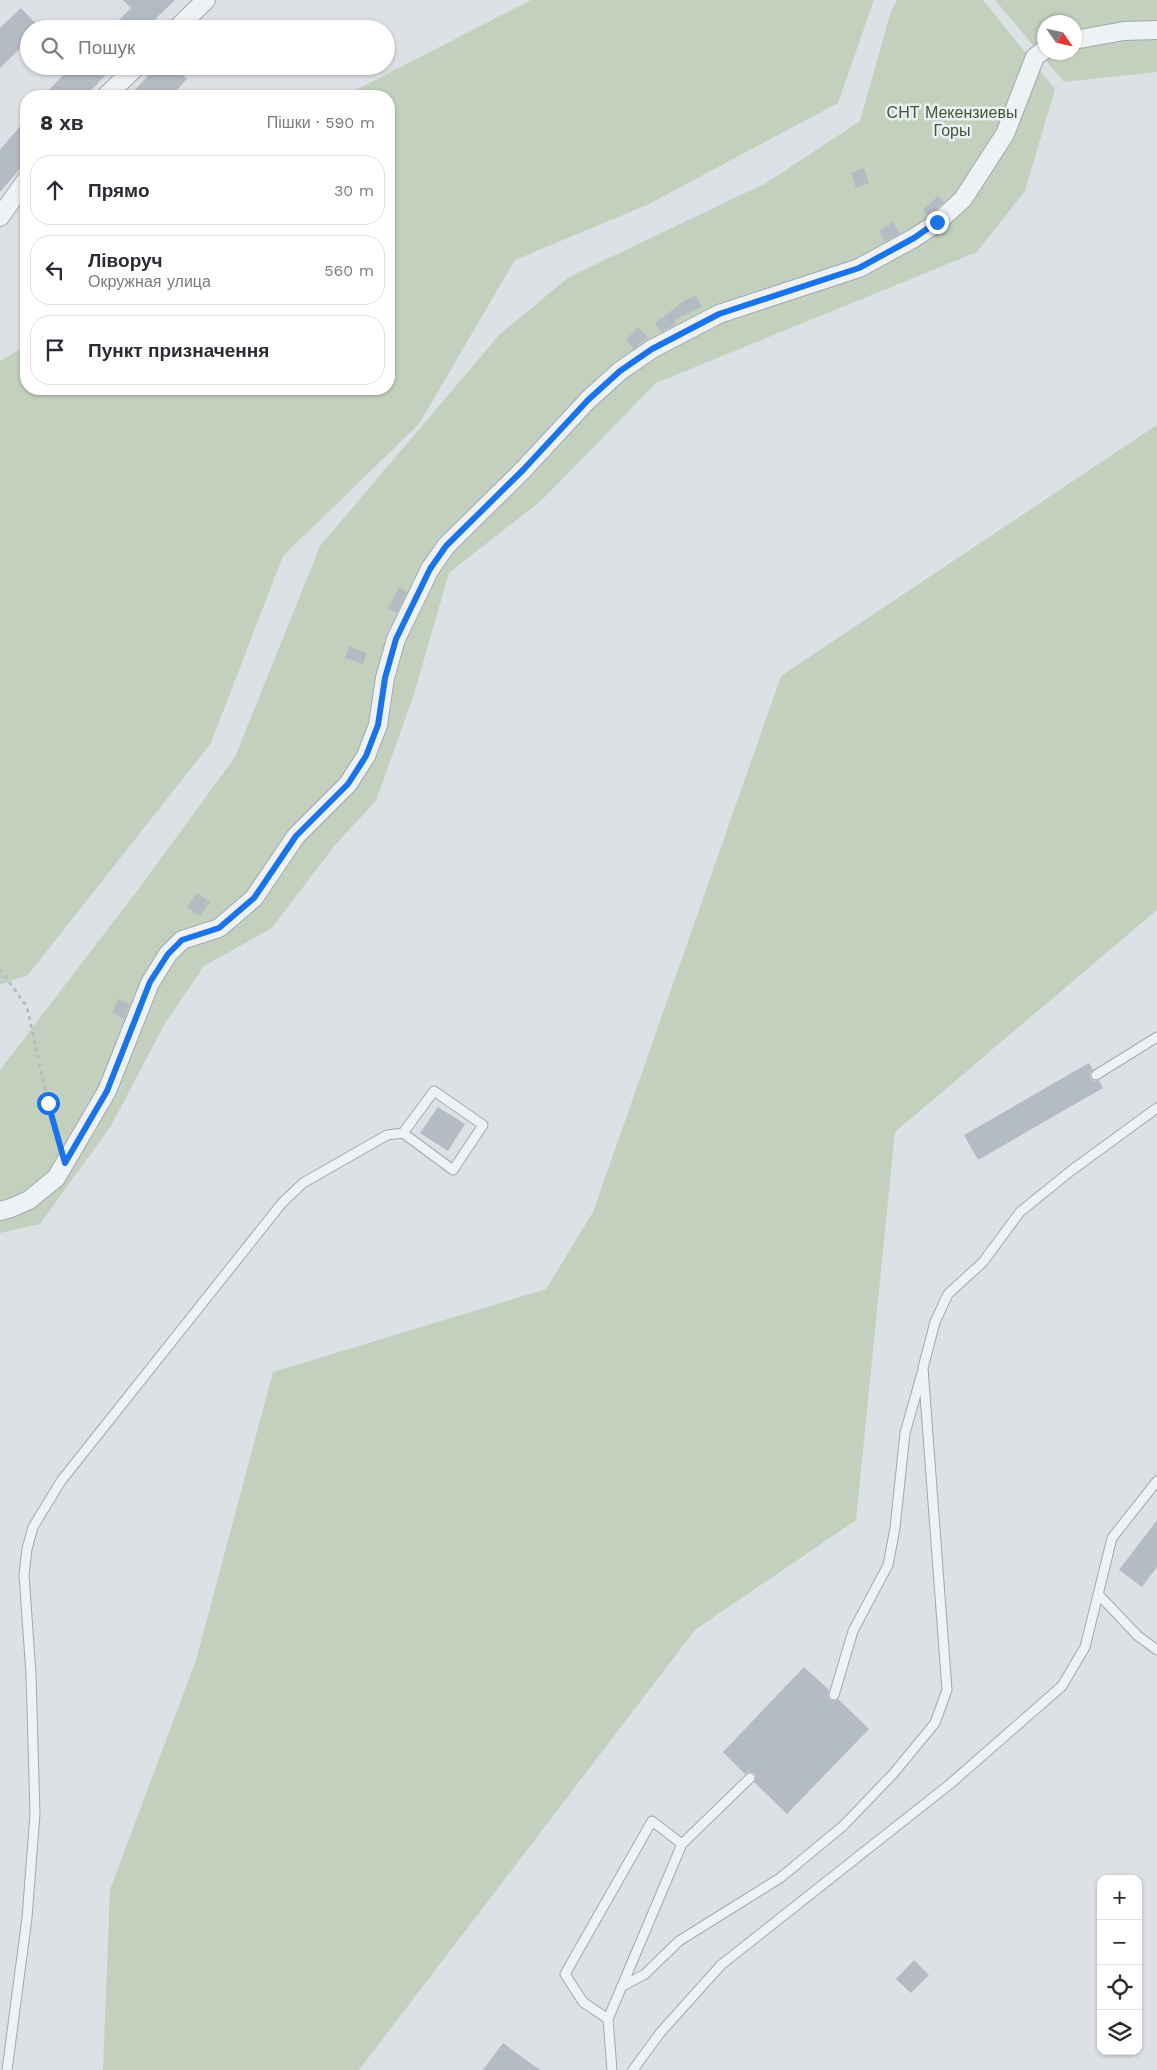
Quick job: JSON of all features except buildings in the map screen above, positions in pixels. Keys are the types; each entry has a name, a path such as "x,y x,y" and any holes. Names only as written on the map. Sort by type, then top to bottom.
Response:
{"street":[{"path":"186,20 207,0"},
{"path":"1082,39 1124,32 1157,30"},
{"path":"0,1211 29,1200 56,1178 107,1091 150,982 168,954 182,940 219,928 254,898 296,836 348,784 366,756 378,725 385,678 396,639 430,569 446,546 523,470 588,400 620,371 652,349 719,314 859,268 914,238 937,222 963,199 988,163 1005,134 1037,55"},
{"path":"112,90 128,75"},
{"path":"0,217 20,189"}],"lane":[{"path":"1096,1076 1157,1037"},
{"path":"6,2070 27,1918 35,1814 32,1674 24,1574 27,1549 33,1527 61,1481 282,1203 303,1183 387,1135 403,1134 453,1170 483,1125 434,1091 403,1134"},
{"path":"834,1695 853,1631 888,1565 894,1528 904,1433 935,1322 948,1294 983,1262 1020,1212 1072,1170 1157,1108"},
{"path":"621,1987 645,1974 679,1941 780,1878 843,1826 893,1774 935,1723 947,1690 923,1368"},
{"path":"633,2070 660,2033 721,1965 950,1784 1062,1686 1085,1647 1112,1538 1157,1481"},
{"path":"1098,1594 1138,1636 1157,1650"},
{"path":"612,2070 608,2019 682,1844 750,1778"},
{"path":"608,2019 583,2002 565,1974 652,1821 682,1844"}],"path":[{"path":"0,969 27,1007 48,1103 65,1163"}],"green space":[{"path":"531,0 874,0 838,103 647,205 515,260 419,424 283,556 211,743 28,975 0,985 0,361 20,349 20,395 395,395 395,90 356,90 385,75 395,75 395,70"},
{"name":"СНТ Мекензиевы Горы","path":"897,0 983,0 1055,89 1025,191 977,252 656,383 543,499 449,573 414,694 376,801 335,845 272,928 204,966 164,1025 111,1126 40,1224 0,1233 0,1070 143,883 235,757 320,546 500,334 569,277 766,183 860,121 891,11"},
{"path":"995,0 1157,0 1157,72 1064,82 1045,60 1082,60 1082,15 1037,15 1037,50"},
{"path":"1157,425 1157,910 895,1132 856,1520 695,1630 359,2070 103,2070 110,1890 196,1660 273,1372 546,1289 593,1212 781,676"}],"route":[{"path":"48,1103 65,1163 107,1091 150,982 168,954 182,940 219,928 254,898 279,864 296,836 348,784 366,756 378,725 385,678 396,639 430,569 446,546 523,470 588,400 620,371 652,349 688,329 719,314 859,268 914,238 937,222"}]}
